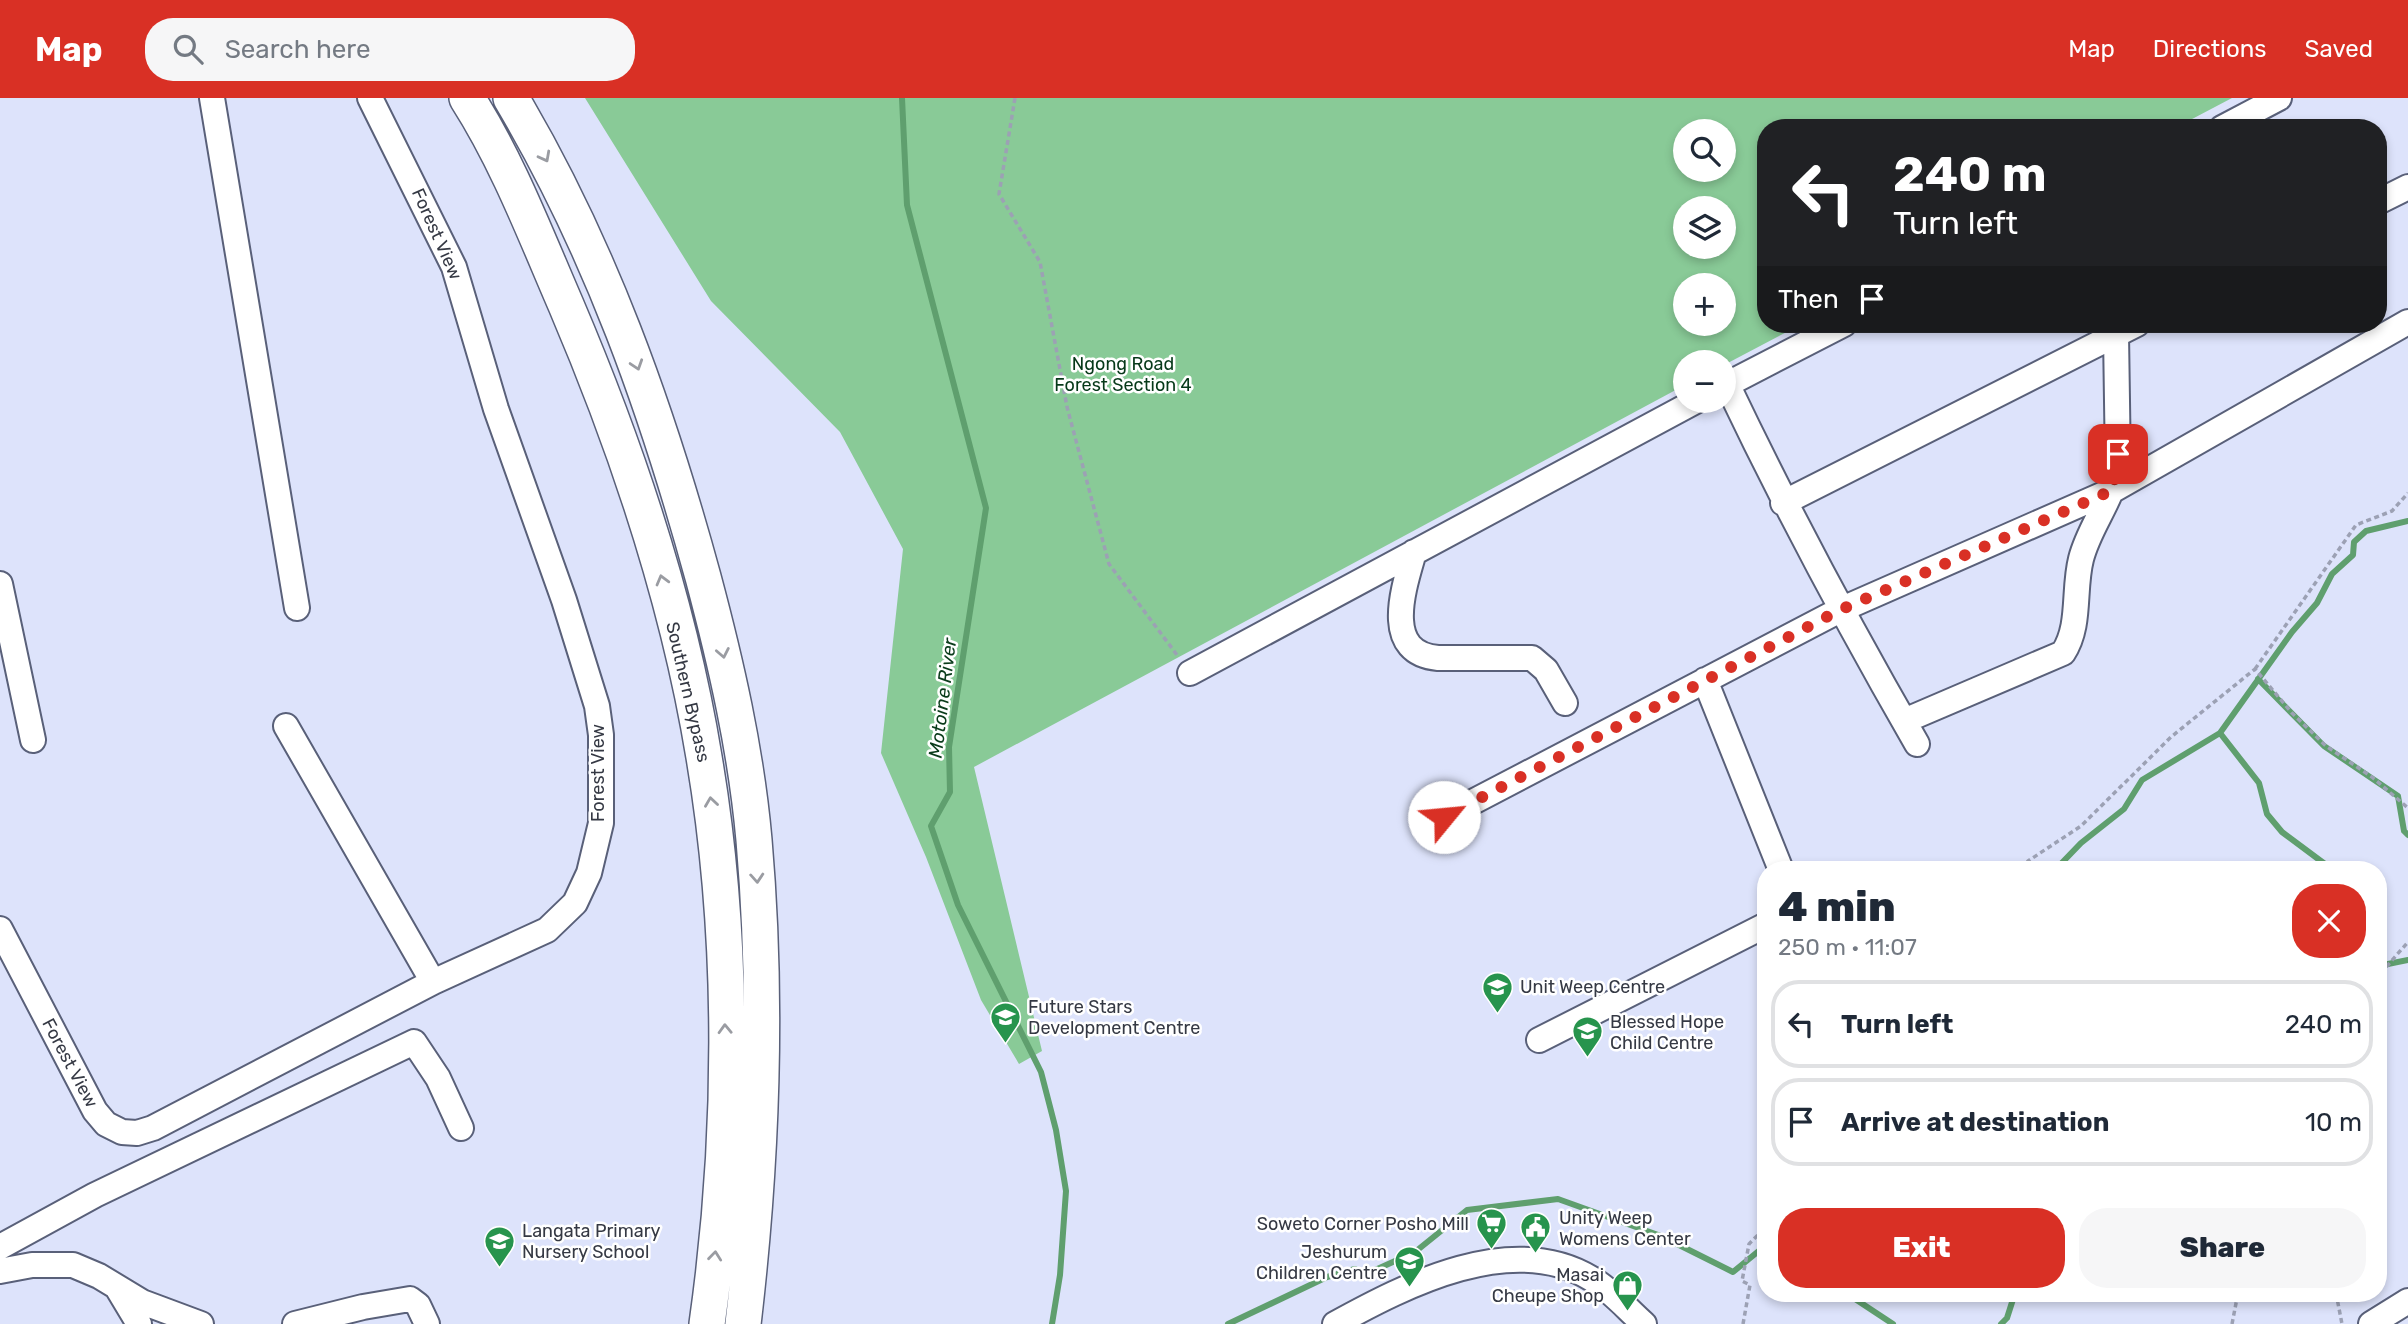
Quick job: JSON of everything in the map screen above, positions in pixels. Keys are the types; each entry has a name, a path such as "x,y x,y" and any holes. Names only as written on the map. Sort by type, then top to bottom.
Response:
{"highway":[{"name":"Southern Bypass","path":"467,98 531,224 595,374 627,462 684,664 704,755 716,838 726,1065 723,1173 707,1324"},
{"path":"511,98 575,214 633,352 689,523 721,641 754,837 761,943 763,1047 758,1172 743,1324"}],"street":[{"path":"212,98 297,608"},
{"name":"Forest View","path":"0,929 95,1111 106,1124 122,1132 137,1133 153,1128 433,982 547,930 575,903 590,873 601,823 601,734 597,706 573,626 496,409 454,267 370,98"},
{"path":"2239,119 2279,98"},
{"path":"2387,198 2408,187"},
{"path":"1444,817 1840,610 2113,490 2408,322"},
{"path":"1736,380 1827,333"},
{"path":"1783,503 2119,333"},
{"path":"1904,721 2063,653 2074,631 2076,579 2082,554 2113,490 2127,333"},
{"path":"1736,406 1783,503 1840,610 1917,744"},
{"path":"1190,673 1674,413"},
{"path":"1414,552 1401,596 1400,614 1402,629 1415,649 1426,657 1438,658 1532,658 1546,670 1565,703"},
{"path":"0,584 33,740"},
{"path":"1705,680 1777,861"},
{"path":"286,726 433,982"},
{"path":"1539,1040 1757,930"},
{"path":"0,1247 95,1195 414,1042 438,1078 461,1128"},
{"path":"1335,1324 1418,1282 1455,1269 1509,1261 1565,1267 1591,1278 1644,1324"},
{"path":"0,1271 32,1265 73,1265 116,1285 153,1307 201,1324"},
{"path":"116,1285 139,1324"},
{"path":"295,1324 375,1304 410,1299 418,1305 427,1324"},
{"path":"2371,1324 2408,1301"}],"path":[{"path":"1014,98 999,194 1040,262 1068,407 1109,564 1190,673"},
{"path":"2027,861 2081,826 2171,737 2255,669 2356,526 2392,511 2408,493"},
{"path":"2255,669 2292,713 2326,746 2372,777 2408,808"},
{"path":"2387,966 2408,942"},
{"path":"1743,1324 1751,1285 1742,1281 1749,1244 1757,1236"},
{"path":"2232,1324 2236,1302"},
{"path":"2338,1302 2342,1324"}],"green space":[{"name":"Ngong Road Forest Section 4","path":"585,98 2232,98 2192,119 1757,119 1757,333 1785,333 1736,359 1736,350 1673,350 1673,391 974,767 1042,1051 1019,1064 981,1000 926,857 881,753 903,549 840,432 711,301"}],"waterway":[{"name":"Motoine River","path":"902,98 907,205 986,508 949,747 950,792 931,826 958,905 1041,1072 1056,1130 1066,1191 1060,1275 1052,1324"},
{"path":"2064,861 2081,843 2124,809 2142,780 2220,733 2292,632 2317,603 2332,574 2353,555 2354,542 2366,531 2408,521"},
{"path":"2258,679 2324,746 2398,796 2404,831 2408,835"},
{"path":"2220,733 2259,783 2267,814 2282,832 2321,861"},
{"path":"2387,964 2408,960"},
{"path":"1228,1324 1327,1277 1355,1269 1364,1275 1415,1252 1467,1210 1558,1199 1661,1236 1733,1272 1757,1252"},
{"path":"1860,1302 1893,1324"},
{"path":"2001,1324 2007,1318 2012,1302"}],"place":[{"name":"Unit Weep Centre","path":"1497,1014"},
{"name":"Future Stars Development Centre","path":"1005,1044"},
{"name":"Blessed Hope Child Centre","path":"1587,1059"},
{"name":"Soweto Corner Posho Mill","path":"1492,1251"},
{"name":"Unity Weep Womens Center","path":"1536,1255"},
{"name":"Langata Primary Nursery School","path":"499,1268"},
{"name":"Jeshurum Children Centre","path":"1410,1289"},
{"name":"Masai Cheupe Shop","path":"1627,1312"}],"route":[{"path":"1444,817 1840,610 2113,490 2118,454"}]}
